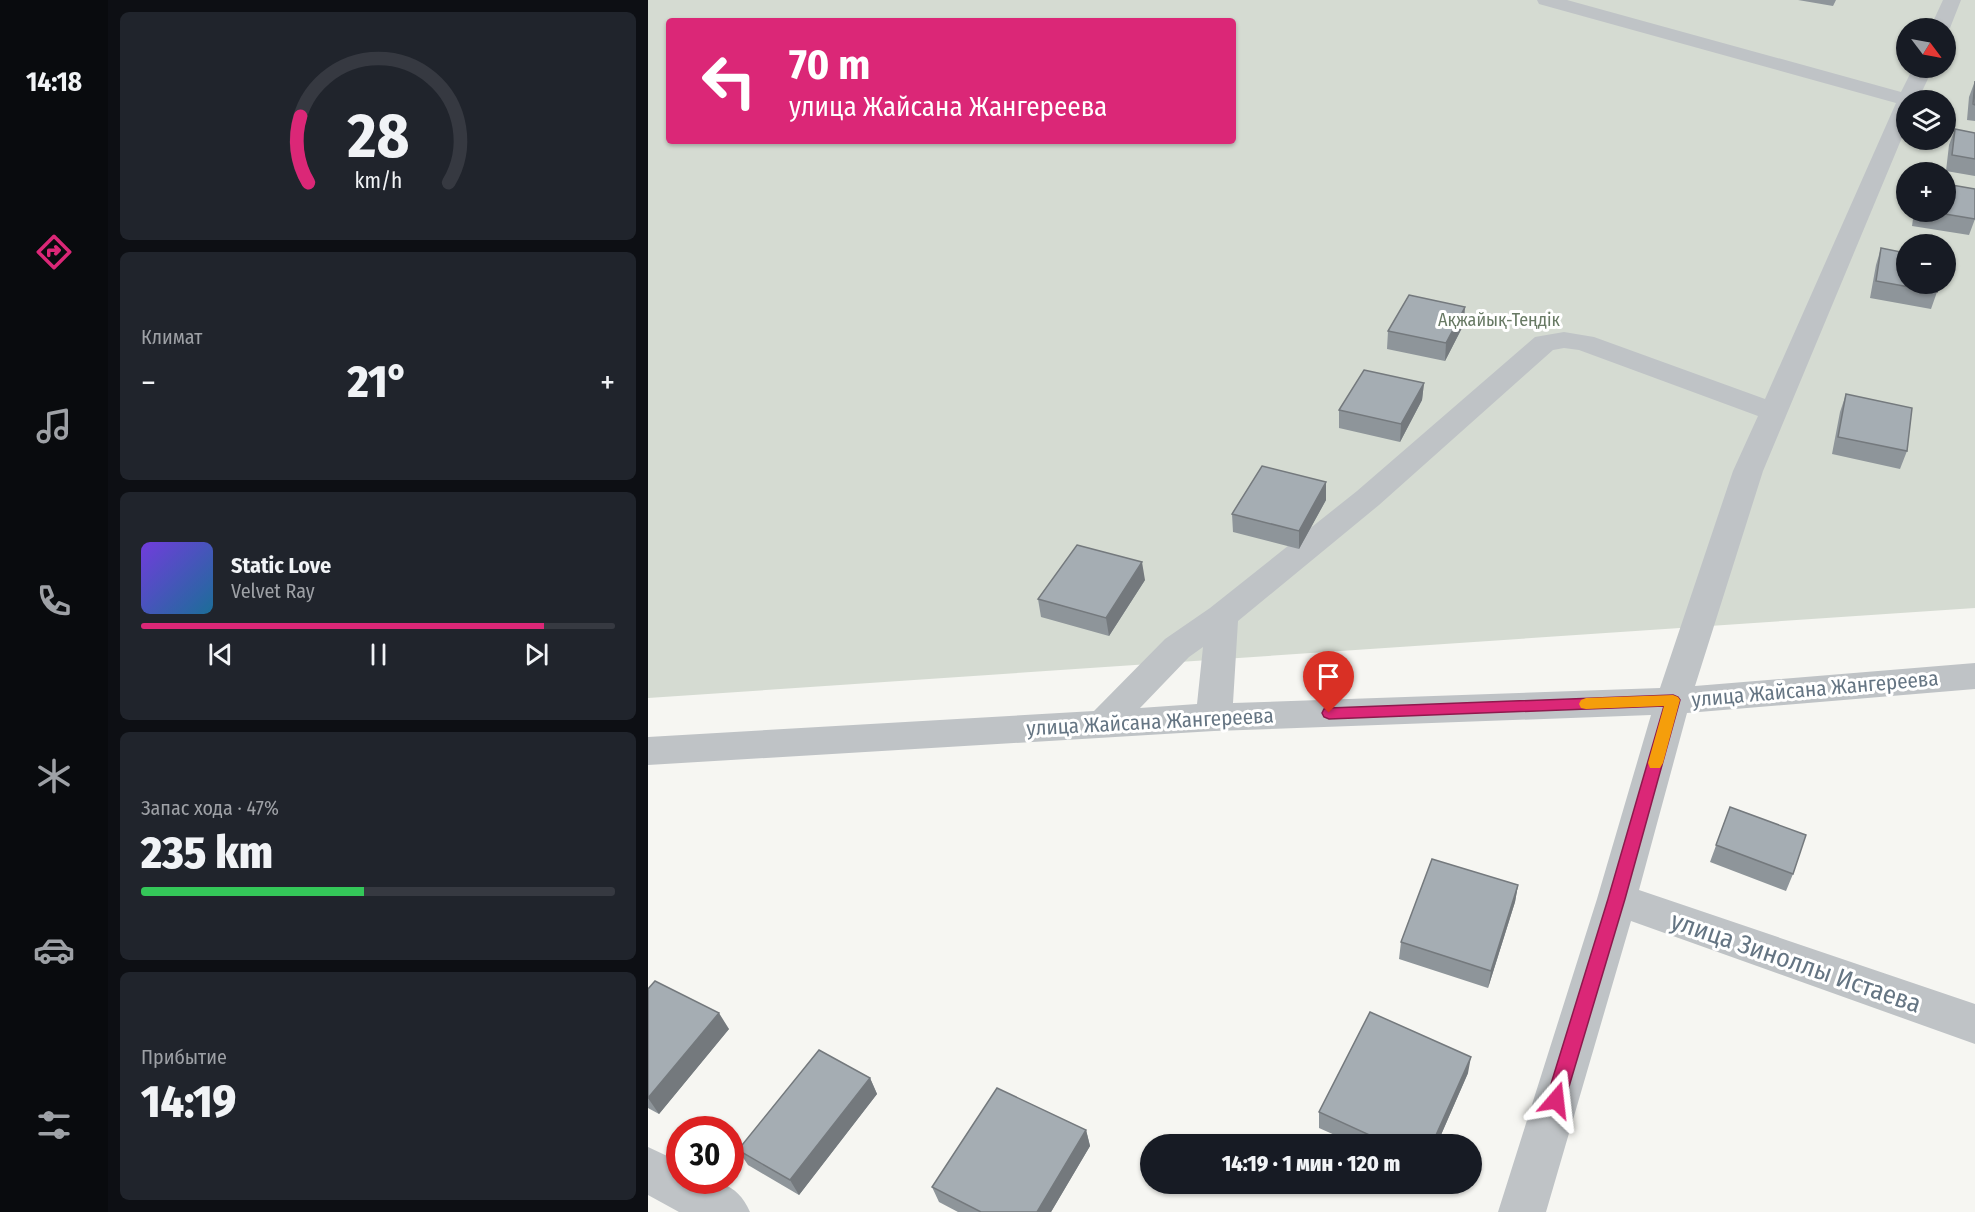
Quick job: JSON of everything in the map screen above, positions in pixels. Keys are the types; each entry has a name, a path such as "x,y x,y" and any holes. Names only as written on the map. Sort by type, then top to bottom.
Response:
{"street":[{"path":"1546,0 1896,98"},
{"path":"1600,0 1635,26"},
{"path":"1944,18 1952,0"},
{"path":"1522,1212 1617,899 1673,700 1748,471 1896,128"},
{"path":"1103,724 1177,648 1222,616 1368,498 1545,343 1564,340 1584,343 1772,411"},
{"path":"1215,717 1222,616"},
{"name":"улица Жайсана Жангереева","path":"648,751 1215,717 1673,700 1975,676"},
{"name":"улица Зиноллы Истаева","path":"1617,899 1975,1024"},
{"path":"648,1170 726,1212"}],"green space":[{"name":"Ақжайық-Теңдік","path":"648,0 1975,0 1975,608 648,698"}],"building":[{"path":"1975,81 1975,105 1973,104"},
{"path":"1956,129 1975,133 1975,159 1952,155 1953,150 1956,150"},
{"path":"1956,186 1975,189 1975,219 1956,216"},
{"path":"1881,248 1896,251 1896,285 1876,281"},
{"path":"1409,295 1465,307 1446,343 1388,331"},
{"path":"1364,370 1424,383 1401,424 1339,410"},
{"path":"1846,394 1912,408 1907,451 1838,437"},
{"path":"1262,466 1326,482 1299,531 1232,514"},
{"path":"1077,545 1142,562 1106,618 1038,599"},
{"path":"1730,807 1806,835 1793,874 1716,845"},
{"path":"1432,859 1518,885 1491,971 1401,942"},
{"path":"655,981 719,1013 648,1098 648,989"},
{"path":"1370,1012 1471,1057 1436,1134 1367,1134 1319,1112"},
{"path":"819,1050 870,1078 790,1180 744,1153 744,1143"},
{"path":"997,1088 1086,1130 1037,1212 981,1212 932,1187"}],"slow traffic":[{"path":"1586,704 1673,700 1655,763"}],"route":[{"path":"1329,713 1673,700 1617,899 1556,1100"}]}
